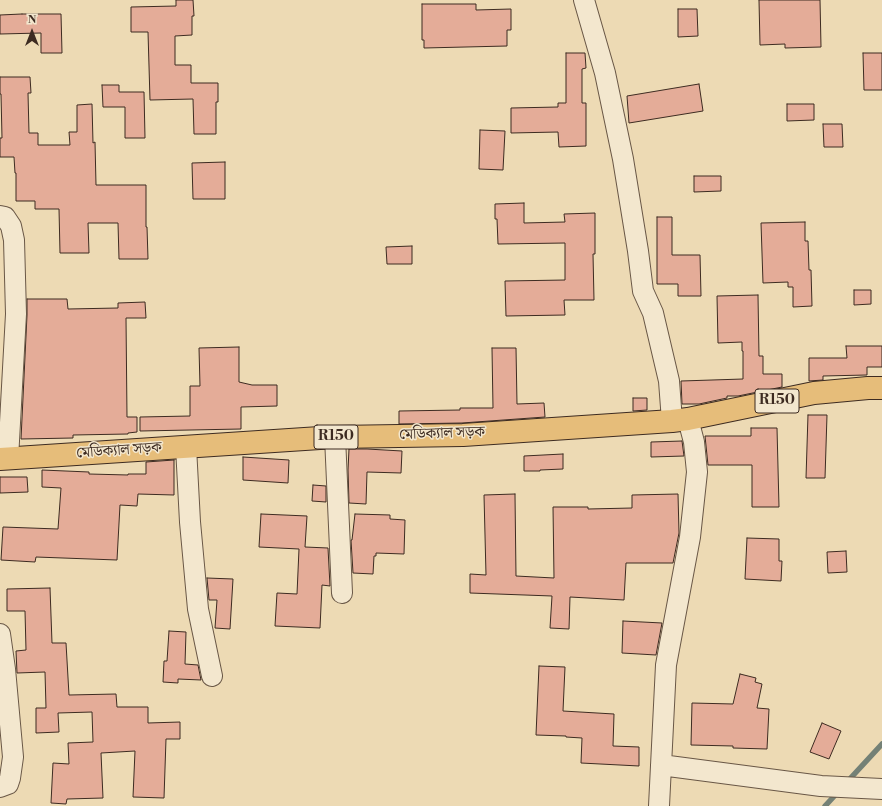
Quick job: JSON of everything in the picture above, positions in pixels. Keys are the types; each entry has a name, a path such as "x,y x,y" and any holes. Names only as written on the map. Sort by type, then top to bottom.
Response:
{"main road":[{"name":"মেডিক্যাল সড়ক","path":"4,459 335,437 463,435 680,420 814,393 882,388"}],"street":[{"path":"584,0 605,72 623,159 643,291 654,313 669,381 680,420 694,442 697,472 690,536 666,665 659,806"},
{"path":"0,216 6,218 11,226 14,240 16,314 4,459"},
{"path":"335,437 342,593"},
{"path":"186,446 190,522 198,609 212,676"},
{"path":"0,634 5,669 13,757 8,784 0,787"},
{"path":"661,765 821,786 878,788"}],"building":[{"path":"176,0 193,0 194,16 192,16 192,35 175,36 175,65 191,65 191,83 218,83 218,102 216,102 216,134 194,134 193,99 150,100 148,32 131,32 131,7 176,6"},
{"path":"759,0 820,0 821,47 785,48 785,44 760,45"},
{"path":"422,4 476,4 476,10 511,9 511,30 507,30 507,46 424,48 424,40 422,40"},
{"path":"678,9 697,9 698,36 678,37"},
{"path":"61,14 62,53 41,53 41,33 0,34 0,15"},
{"path":"566,53 585,53 586,68 582,69 582,103 586,103 586,146 559,147 558,132 511,133 511,108 558,107 558,103 566,103"},
{"path":"863,53 882,53 882,90 864,90"},
{"path":"0,77 30,77 31,93 28,93 29,133 38,133 38,145 70,145 69,132 77,132 77,105 92,104 96,185 146,185 148,259 119,259 118,223 88,223 89,253 60,253 59,209 35,209 35,201 16,201 16,173 14,157 0,157 0,138 2,138"},
{"path":"699,84 703,111 629,123 627,96"},
{"path":"102,85 119,85 119,92 144,92 145,138 125,138 125,107 103,107"},
{"path":"787,104 814,104 814,120 787,121"},
{"path":"823,124 842,124 843,147 824,147"},
{"path":"480,130 505,131 503,170 479,169"},
{"path":"225,162 225,199 193,199 192,163"},
{"path":"694,176 721,176 721,191 694,192"},
{"path":"524,203 524,223 565,222 564,214 595,213 595,254 593,254 594,300 564,300 565,315 506,316 505,281 565,280 565,243 498,244 495,204"},
{"path":"657,217 672,217 672,255 700,255 701,296 678,296 678,284 657,284"},
{"path":"805,222 805,241 808,241 809,270 811,270 812,306 793,307 793,287 788,287 788,282 763,283 761,223"},
{"path":"412,246 412,264 387,264 386,247"},
{"path":"854,290 871,290 871,304 854,305"},
{"path":"758,295 759,356 763,356 763,374 782,374 782,387 738,396 727,396 727,398 699,404 682,404 681,381 743,379 742,342 718,343 717,296"},
{"path":"27,299 67,299 68,309 118,308 118,303 145,302 146,318 126,318 127,417 137,417 137,432 128,434 73,435 73,438 21,439"},
{"path":"846,346 882,346 882,367 867,367 867,375 823,376 823,380 809,381 809,358 847,358"},
{"path":"239,347 239,382 252,385 277,385 277,406 241,407 241,429 140,431 140,417 190,416 190,386 200,386 199,348"},
{"path":"492,348 516,348 517,404 544,403 545,417 462,423 399,424 399,411 493,408"},
{"path":"633,398 647,398 647,410 633,411"},
{"path":"808,415 827,415 825,478 806,478"},
{"path":"751,428 777,428 779,507 752,507 752,465 708,465 705,436 751,436"},
{"path":"682,441 684,456 651,457 651,442"},
{"path":"349,449 402,451 401,473 367,472 366,504 349,503"},
{"path":"563,454 563,469 524,471 524,456"},
{"path":"243,457 289,460 288,483 243,480"},
{"path":"174,460 174,495 138,494 137,506 120,505 117,560 36,557 35,562 1,560 3,527 58,529 61,488 42,487 42,470 89,472 89,474 146,474 146,462"},
{"path":"0,477 27,477 28,492 0,493"},
{"path":"313,485 326,486 326,502 312,501"},
{"path":"515,494 516,576 554,578 553,507 588,507 588,509 632,508 632,495 678,494 679,533 673,563 626,563 624,600 570,597 569,629 550,628 552,596 470,593 470,574 486,575 484,495"},
{"path":"261,514 307,516 305,547 328,548 330,586 322,585 320,628 275,626 277,593 297,594 299,549 259,547"},
{"path":"355,514 390,515 390,519 405,520 404,554 376,553 376,556 374,556 373,574 353,573 351,540"},
{"path":"747,538 779,539 779,561 782,561 781,581 745,579"},
{"path":"846,551 847,572 828,573 827,552"},
{"path":"207,578 233,579 230,629 215,628 217,600 209,600"},
{"path":"50,588 52,643 66,643 69,695 116,694 117,707 148,707 148,723 180,722 180,739 166,739 164,798 133,797 135,751 101,753 103,798 67,799 66,804 51,803 53,763 69,764 68,743 93,742 92,712 58,713 59,732 36,733 36,708 46,708 45,672 17,673 16,651 26,650 25,611 7,611 7,589"},
{"path":"623,621 662,623 656,655 622,653"},
{"path":"169,631 186,632 185,664 198,665 201,680 178,679 178,683 163,682 164,661 167,661"},
{"path":"539,666 565,667 563,711 614,714 613,746 639,747 639,766 581,763 582,738 536,735"},
{"path":"740,674 756,678 755,682 762,684 757,708 769,709 767,749 733,748 733,746 691,745 692,703 733,704"},
{"path":"822,723 841,731 829,759 810,752"}],"waterway":[{"path":"847,782 882,744"},
{"path":"825,806 838,792"}]}
